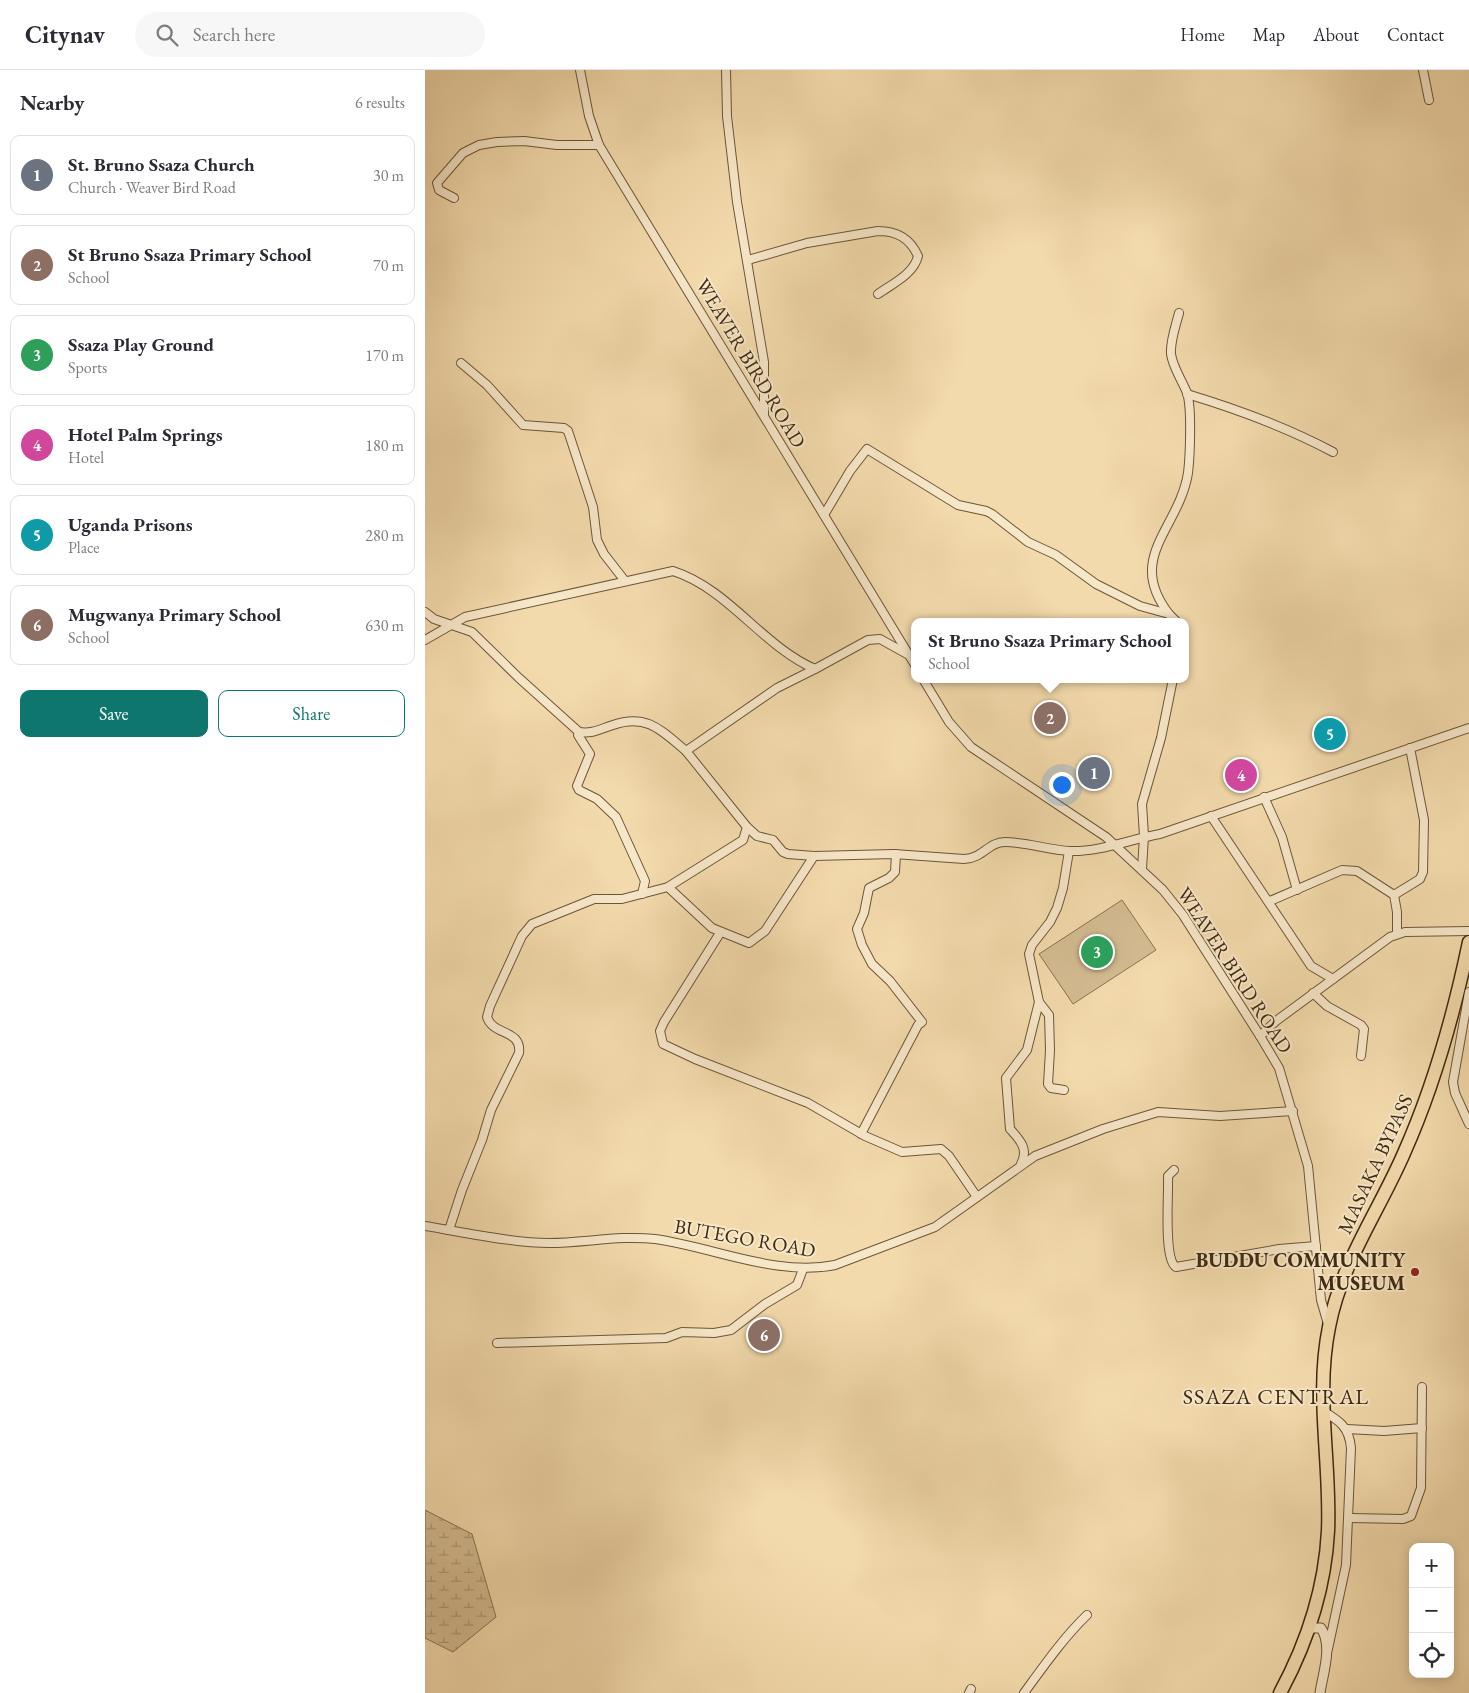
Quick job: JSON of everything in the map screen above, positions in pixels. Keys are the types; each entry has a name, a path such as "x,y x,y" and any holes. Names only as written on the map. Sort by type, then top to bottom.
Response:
{"highway":[{"name":"MASAKA BYPASS","path":"1280,1693 1309,1628 1319,1598 1328,1531 1322,1374 1329,1326 1339,1287 1349,1262 1403,1156 1422,1113 1466,989 1469,942"}],"street":[{"name":"WEAVER BIRD ROAD","path":"580,70 589,116 599,145 911,658"},
{"path":"726,70 727,116 736,193 764,362 764,414"},
{"path":"1423,70 1429,100"},
{"path":"454,198 439,190 437,183 470,149 497,142 599,145"},
{"path":"748,260 807,244 877,231 889,231 908,240 918,256 917,264 878,294"},
{"path":"1173,618 1159,600 1155,590 1151,564 1155,550 1179,504 1188,472 1187,394 1171,356 1179,313"},
{"path":"461,363 487,385 523,425 564,428 568,431 593,507 597,540 604,554 625,582"},
{"path":"1187,394 1235,408 1293,432 1333,452"},
{"path":"824,515 850,471 867,450 958,505 992,514 1028,542 1072,565 1096,584 1140,606 1169,614"},
{"path":"425,640 465,617 673,571 687,575 712,592 784,652 815,669"},
{"path":"425,612 434,619 449,626 472,632 519,678 579,732 591,754 577,786 613,813 645,880 657,890"},
{"path":"686,751 777,688 868,640 880,639 909,655"},
{"name":"WEAVER BIRD ROAD","path":"925,683 949,722 971,747 1115,845 1142,869 1183,915 1260,1036 1275,1060 1293,1111 1310,1176 1321,1300 1329,1326"},
{"path":"1142,869 1144,836 1142,804 1161,738 1172,683"},
{"path":"579,732 591,733 625,721 652,724 686,751 747,827 757,836 773,840 781,850 788,854 814,856 896,854 975,858 990,846 1004,842 1069,851 1115,845 1144,836 1160,834 1469,728"},
{"path":"1394,895 1420,880 1423,872 1424,820 1410,748"},
{"path":"1264,798 1282,836 1297,890"},
{"path":"1211,816 1270,901 1311,966 1333,980"},
{"path":"743,840 747,827"},
{"path":"449,1230 491,1110 519,1053 520,1045 517,1039 492,1027 487,1016 522,936 532,924 578,904 595,899 622,899 668,887 743,840 757,836"},
{"path":"1063,1090 1051,1088 1048,1084 1050,1050 1049,1015 1039,1002 1029,950 1050,922 1057,908 1063,888 1069,851"},
{"path":"861,1134 917,1025 922,1022 890,981 872,964 862,946 857,929 864,913 869,888 889,878 895,872 896,854"},
{"path":"668,887 712,928 720,933 749,943 757,939 790,896 814,856"},
{"path":"1270,901 1342,870 1357,871 1394,895 1397,912 1397,934"},
{"path":"642,894 645,880"},
{"path":"1260,1036 1313,993 1397,934 1405,932 1469,931"},
{"path":"720,933 664,1022 660,1031 663,1044 695,1060 808,1103 861,1134 902,1152 941,1149 949,1156 977,1197"},
{"path":"1466,989 1453,1082 1455,1093 1469,1124"},
{"path":"1313,993 1327,1006 1365,1029 1361,1056"},
{"path":"1020,1166 1025,1157 1023,1143 1010,1128 1009,1098 1005,1084 1006,1078 1027,1050 1039,1002"},
{"name":"BUTEGO ROAD","path":"425,1226 548,1243 633,1238 657,1240 803,1269 835,1265 935,1227 1035,1156 1103,1129 1158,1112 1220,1116 1293,1111"},
{"path":"1174,1170 1168,1176 1169,1222 1167,1239 1170,1258 1176,1267 1279,1248 1316,1246"},
{"path":"497,1343 666,1338 682,1332 723,1332 731,1330 765,1304 792,1290 800,1282 803,1269"},
{"path":"1349,1518 1403,1519 1411,1516 1421,1488 1422,1387"},
{"path":"1320,1693 1345,1575 1351,1448 1347,1429 1340,1421 1323,1411"},
{"path":"1347,1429 1384,1431 1422,1428"},
{"path":"1024,1693 1056,1653 1066,1636 1087,1615"},
{"path":"1309,1628 1321,1628 1326,1636 1327,1654"}],"green space":[{"path":"1122,900 1156,950 1073,1004 1039,954"},
{"path":"425,1510 472,1534 496,1617 453,1652 425,1638"}],"place":[{"name":"St Bruno Ssaza Primary School","path":"1050,718"},
{"name":"Uganda Prisons","path":"1330,734"},
{"name":"St. Bruno Ssaza Church","path":"1094,773"},
{"name":"Hotel Palm Springs","path":"1241,775"},
{"name":"Ssaza Play Ground","path":"1097,952"},
{"name":"BUDDU COMMUNITY MUSEUM","path":"1415,1272"},
{"name":"Mugwanya Primary School","path":"764,1335"}],"district":[{"name":"SSAZA CENTRAL","path":"1276,1396"}]}
